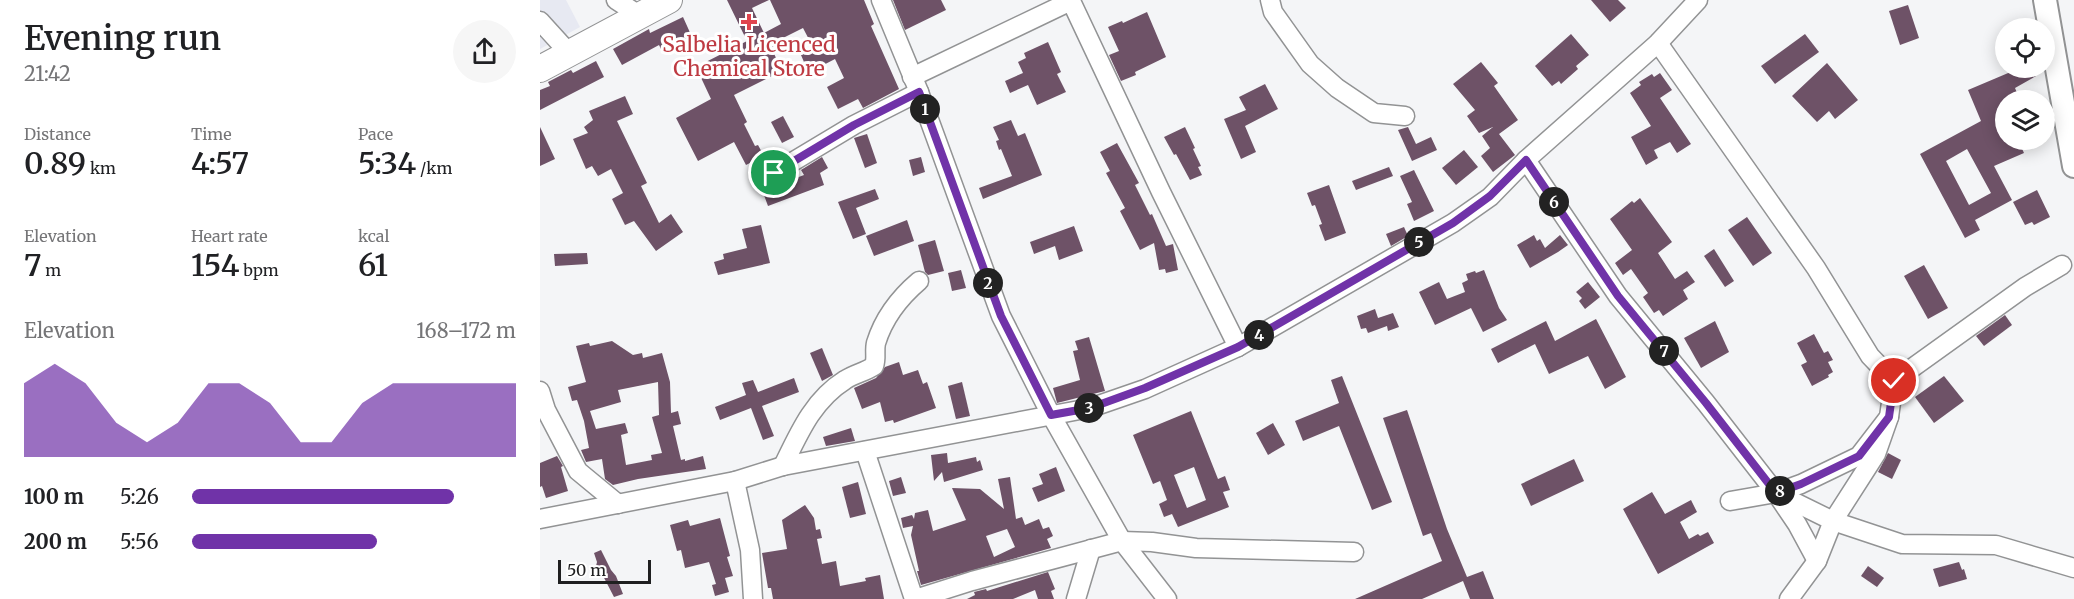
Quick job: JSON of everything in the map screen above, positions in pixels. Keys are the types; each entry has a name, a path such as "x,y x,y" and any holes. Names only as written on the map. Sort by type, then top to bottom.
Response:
{"highway":[{"path":"540,69 669,0"}],"main road":[{"path":"2045,0 2074,166"}],"street":[{"path":"616,0 639,15"},
{"path":"881,0 916,85 1001,316 1051,415 1122,541 1167,599"},
{"path":"774,173 916,85 1072,0 1095,54 1238,347"},
{"path":"1270,0 1273,12 1316,70 1337,88 1374,113 1405,116"},
{"path":"540,519 735,481 783,466 1090,408 1145,388 1238,347 1453,223 1490,196 1526,160 1658,43 1698,0"},
{"path":"540,21 570,54"},
{"path":"1658,43 1816,268 1869,356 1894,381"},
{"path":"1526,160 1618,296 1776,493 1797,524 1817,561"},
{"path":"1789,599 1817,561 1833,521 1876,454 1889,417 1894,381 2025,287 2062,265"},
{"path":"783,466 805,420 817,404 844,380 874,366 876,343 891,310 902,296 919,281"},
{"path":"540,391 546,410 578,471 618,504"},
{"path":"1730,501 1776,493 1801,484 1859,456 1889,417"},
{"path":"865,451 915,599 972,581 1122,541 1152,542 1196,548 1354,552"},
{"path":"735,481 750,550 753,599"},
{"path":"1776,493 1833,521 1902,544 1996,545 2074,568"},
{"path":"1076,599 1091,549"}],"shaded area":[{"path":"540,0 566,0 580,27 540,49"}],"building":[{"path":"727,0 769,0 752,8 764,33 781,24 770,0 864,0 874,24 871,26 899,89 863,108 858,99 838,109 827,87 844,78 835,59 806,74 801,63 804,62 801,55 814,49 803,28 773,43 774,46 771,47 782,71 734,95 747,122 744,124 755,146 758,145 764,156 746,165 734,142 698,161 676,118 711,99 696,67 747,41"},
{"path":"893,0 941,0 946,10 905,30"},
{"path":"1591,0 1618,0 1626,8 1610,22"},
{"path":"1908,5 1919,38 1900,45 1889,11"},
{"path":"1147,12 1166,57 1121,81 1109,55 1119,51 1108,27"},
{"path":"683,17 692,37 662,51 659,45 622,65 613,49 649,29 650,33"},
{"path":"1571,34 1589,55 1576,66 1578,69 1561,84 1559,81 1552,86 1535,66"},
{"path":"1805,34 1819,52 1775,84 1761,66"},
{"path":"1048,42 1061,72 1057,74 1066,92 1037,105 1028,85 1010,93 1005,81 1023,73 1018,62 1026,58 1024,53"},
{"path":"596,61 604,77 540,110 540,90 550,86 548,82"},
{"path":"1481,62 1498,83 1494,86 1518,120 1499,134 1515,155 1493,172 1481,156 1490,148 1482,136 1493,127 1479,133 1467,116 1475,110 1453,84"},
{"path":"1827,63 1858,100 1835,119 1829,111 1817,122 1792,96"},
{"path":"1660,73 1672,90 1660,98 1691,144 1677,153 1670,142 1654,150 1658,158 1646,165 1631,137 1651,126 1630,93 1641,85 1639,82 1652,74 1654,77"},
{"path":"1996,78 2032,78 2015,88 2016,90 1995,90 1995,150 2023,150 2024,153 1994,166 2012,200 1975,220 1980,230 1965,238 1920,154 1981,121 1968,90","holes":["1967,149 1991,193 1969,205 1946,161"]},
{"path":"1265,84 1278,109 1245,126 1256,152 1241,159 1224,119 1246,110 1239,97"},
{"path":"625,96 633,114 617,121 647,183 641,186 659,223 671,214 683,232 656,251 634,221 625,225 612,199 623,193 611,169 598,176 592,166 586,169 573,139 588,133 584,127 593,120 589,111"},
{"path":"783,116 794,137 782,143 771,122"},
{"path":"1011,120 1018,136 1025,133 1042,175 983,199 979,188 1012,176 1001,149 999,150 996,141 999,140 993,127"},
{"path":"540,127 555,159 540,166"},
{"path":"1185,127 1195,148 1193,149 1201,166 1198,167 1202,175 1190,180 1164,137"},
{"path":"1408,127 1416,144 1431,137 1437,150 1412,161 1398,130"},
{"path":"867,134 877,163 865,168 854,138"},
{"path":"1117,143 1139,183 1135,185 1150,215 1152,214 1166,246 1173,244 1178,270 1166,273 1165,269 1159,270 1154,243 1140,250 1120,211 1125,208 1106,173 1110,171 1100,152"},
{"path":"1464,150 1478,167 1456,185 1442,168"},
{"path":"822,157 828,168 820,173 824,185 768,206 761,187 770,183 775,186 804,175 801,170"},
{"path":"921,157 925,172 913,176 909,160"},
{"path":"1389,167 1393,176 1356,190 1352,181"},
{"path":"1414,170 1434,211 1414,221 1407,204 1412,202 1400,176"},
{"path":"1329,185 1346,233 1325,241 1315,205 1312,206 1307,193"},
{"path":"875,189 879,199 856,208 866,234 853,239 838,202"},
{"path":"2037,190 2050,217 2034,225 2032,222 2025,225 2013,202"},
{"path":"1640,198 1672,242 1658,253 1675,279 1687,271 1695,282 1683,290 1688,299 1663,316 1659,310 1654,313 1643,297 1648,293 1631,269 1623,275 1615,263 1632,250 1610,219 1632,201 1634,203"},
{"path":"1747,217 1772,253 1753,266 1728,230"},
{"path":"907,220 914,241 874,256 866,236"},
{"path":"761,225 770,263 718,275 714,262 724,259 723,254 747,248 742,229"},
{"path":"1074,226 1083,251 1059,260 1055,246 1034,254 1030,242"},
{"path":"1404,227 1408,236 1391,246 1386,234"},
{"path":"1534,235 1537,241 1540,239 1545,248 1560,235 1568,245 1530,268 1517,245"},
{"path":"935,240 944,271 928,275 925,272 918,245"},
{"path":"1714,249 1734,281 1725,287 1704,256"},
{"path":"587,253 588,264 555,266 554,254"},
{"path":"1924,265 1948,308 1928,319 1904,276"},
{"path":"961,270 966,288 952,291 948,273"},
{"path":"1484,270 1499,308 1507,320 1483,332 1471,308 1435,325 1419,292 1439,282 1447,299 1465,292 1462,283 1468,280 1466,274"},
{"path":"1588,282 1600,297 1585,309 1579,301 1582,298 1576,292"},
{"path":"1375,309 1378,318 1393,313 1399,327 1388,331 1387,326 1368,333 1366,328 1361,329 1357,316"},
{"path":"2005,315 2012,325 1984,346 1976,336"},
{"path":"1596,319 1626,377 1605,389 1588,356 1549,374 1535,344 1498,363 1491,349 1546,321 1555,341"},
{"path":"1715,321 1729,352 1701,368 1684,338"},
{"path":"1814,334 1824,353 1828,351 1833,360 1828,362 1833,372 1828,375 1829,377 1812,386 1801,365 1807,362 1797,343"},
{"path":"1089,337 1105,391 1057,403 1053,388 1080,380 1073,351 1078,350 1075,341"},
{"path":"612,341 633,355 642,353 643,358 662,353 670,382 671,413 678,411 681,424 673,426 681,460 703,456 706,469 613,485 605,479 602,459 586,462 581,450 589,448 584,421 577,400 572,401 568,387 586,382 576,346 589,343 590,346","holes":["658,382 659,415 652,417 662,453 651,455 652,460 626,465 621,435 628,433 625,423 596,429 590,411 621,402 618,390"]},
{"path":"822,348 833,375 822,381 810,353"},
{"path":"899,362 903,375 918,370 923,384 927,382 936,408 894,423 893,420 885,422 880,402 862,409 854,388 876,378 885,367"},
{"path":"1342,376 1392,502 1372,510 1339,426 1303,441 1295,421 1339,403 1331,380"},
{"path":"1944,376 1964,401 1934,423 1915,397"},
{"path":"794,378 799,392 762,406 774,436 763,440 751,408 720,420 715,407 746,395 742,383 753,380 758,392"},
{"path":"962,382 970,416 956,419 948,386"},
{"path":"1407,410 1447,529 1467,577 1483,571 1494,599 1470,599 1463,581 1422,599 1355,599 1442,561 1431,533 1423,536 1383,418"},
{"path":"1191,411 1218,479 1225,476 1230,490 1223,492 1229,507 1178,527 1172,514 1164,517 1159,504 1167,500 1160,481 1153,484 1133,435","holes":["1194,467 1206,500 1187,508 1174,475"]},
{"path":"1273,423 1285,445 1268,455 1256,433"},
{"path":"851,428 855,441 826,446 823,437"},
{"path":"947,453 948,463 976,457 977,462 980,460 983,470 944,482 942,472 934,481 931,455"},
{"path":"1888,453 1901,460 1892,479 1878,472"},
{"path":"557,456 563,466 561,467 568,491 546,498 542,486 540,487 540,463"},
{"path":"1574,459 1584,481 1531,506 1521,484"},
{"path":"1056,467 1065,491 1038,502 1032,488 1043,484 1039,474"},
{"path":"901,477 906,493 893,496 889,481"},
{"path":"1010,477 1016,519 1022,517 1025,525 1039,519 1043,529 1049,527 1053,536 1047,539 1051,548 921,585 911,535 913,526 903,528 901,518 912,515 914,519 915,513 928,510 933,531 966,520 952,488 980,489 1004,509 998,479","holes":["1007,529 1015,547 994,557 986,536"]},
{"path":"858,482 866,514 850,518 842,487"},
{"path":"1652,492 1665,514 1691,500 1697,512 1680,522 1689,539 1708,532 1714,543 1658,574 1623,509"},
{"path":"805,505 814,518 816,530 820,529 822,538 817,539 822,564 836,561 840,586 866,581 865,578 880,575 884,599 773,599 771,588 768,588 762,553 787,549 782,520"},
{"path":"720,518 733,576 725,578 729,592 715,596 712,585 716,584 709,562 685,568 681,550 677,551 670,525 688,520 690,526"},
{"path":"601,550 623,594 614,597 601,572 598,571 594,553"},
{"path":"1959,562 1967,579 1939,587 1933,569"},
{"path":"1868,566 1884,578 1877,587 1861,576"},
{"path":"1048,572 1055,589 1051,591 1054,599 1038,599 1035,590 1013,599 967,599 975,595 974,592 986,589 987,591"}],"place":[{"name":"Salbelia Licenced Chemical Store","path":"749,22"}],"route":[{"path":"774,173 854,125 919,92 1001,316 1051,415 1090,408 1145,388 1238,347 1453,223 1490,196 1526,160 1618,296 1776,493 1801,484 1859,456 1889,417 1894,381"}]}
